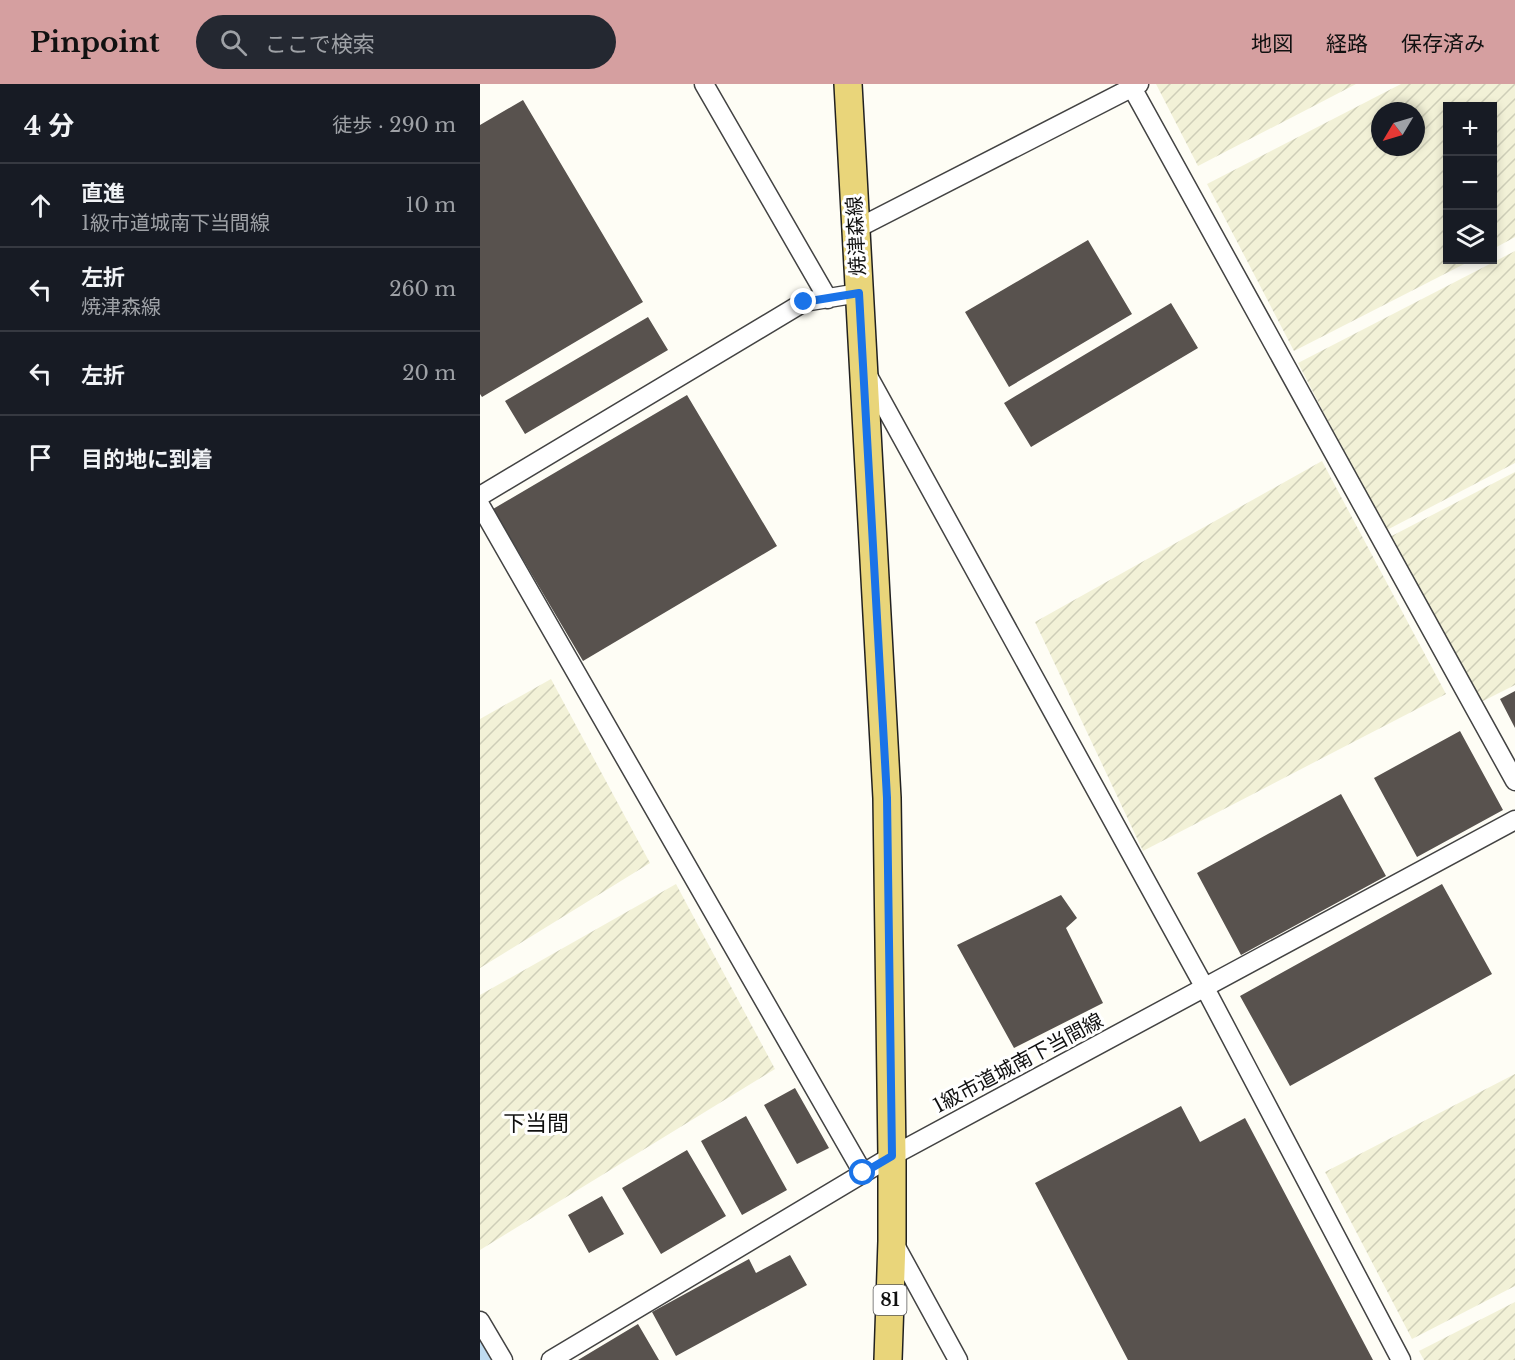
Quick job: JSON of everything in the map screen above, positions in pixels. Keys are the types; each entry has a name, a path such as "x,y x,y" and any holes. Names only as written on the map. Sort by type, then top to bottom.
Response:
{"main road":[{"name":"焼津森線","path":"848,84 887,798 892,1156 888,1360"}],"street":[{"path":"704,84 828,299"},
{"path":"856,229 1133,85 1515,782"},
{"path":"480,496 804,302 859,293"},
{"path":"863,367 1205,988 1401,1360"},
{"path":"480,505 863,1173"},
{"name":"1級市道城南下当間線","path":"551,1360 892,1156 1515,820"},
{"path":"892,1241 958,1360"},
{"path":"480,1321 503,1360"}],"green space":[{"path":"1156,84 1356,84 1198,166"},
{"path":"1401,84 1515,84 1515,237 1497,247 1497,102 1443,102 1443,264 1464,264 1294,351 1207,184"},
{"path":"1515,251 1515,463 1385,531 1298,363 1490,264 1497,264 1497,260"},
{"path":"1322,461 1446,694 1143,851 1035,622"},
{"path":"1515,472 1515,685 1471,707 1384,540"},
{"path":"551,679 650,863 480,968 480,719"},
{"path":"676,884 775,1069 480,1250 480,995"},
{"path":"1515,1074 1515,1286 1412,1339 1325,1172"},
{"path":"1515,1302 1515,1360 1424,1360 1419,1351"}],"building":[{"path":"523,100 643,302 482,397 480,394 480,125"},
{"path":"1088,240 1132,314 1009,387 965,312"},
{"path":"1171,303 1198,348 1031,447 1004,403"},
{"path":"648,317 668,350 525,434 505,401"},
{"path":"687,395 777,546 583,661 493,509"},
{"path":"1515,691 1515,728 1500,699"},
{"path":"1460,731 1503,810 1417,857 1374,778"},
{"path":"1341,794 1386,876 1241,955 1197,873"},
{"path":"1442,884 1492,974 1290,1086 1240,996"},
{"path":"1061,895 1077,918 1066,928 1103,1003 1014,1048 957,945"},
{"path":"795,1088 829,1148 797,1164 764,1105"},
{"path":"1181,1106 1200,1142 1245,1118 1373,1360 1128,1360 1035,1183"},
{"path":"746,1116 787,1190 742,1215 701,1141"},
{"path":"687,1150 726,1216 661,1254 622,1188"},
{"path":"602,1196 624,1234 589,1253 568,1215"},
{"path":"790,1255 807,1285 676,1356 652,1312 749,1259 756,1273"},
{"path":"638,1324 659,1360 578,1360"}],"waterway":[{"path":"480,1355 483,1360"}],"district":[{"name":"下当間","path":"536,1123"}],"route":[{"path":"804,302 859,293 887,798 892,1156 863,1173"}]}
